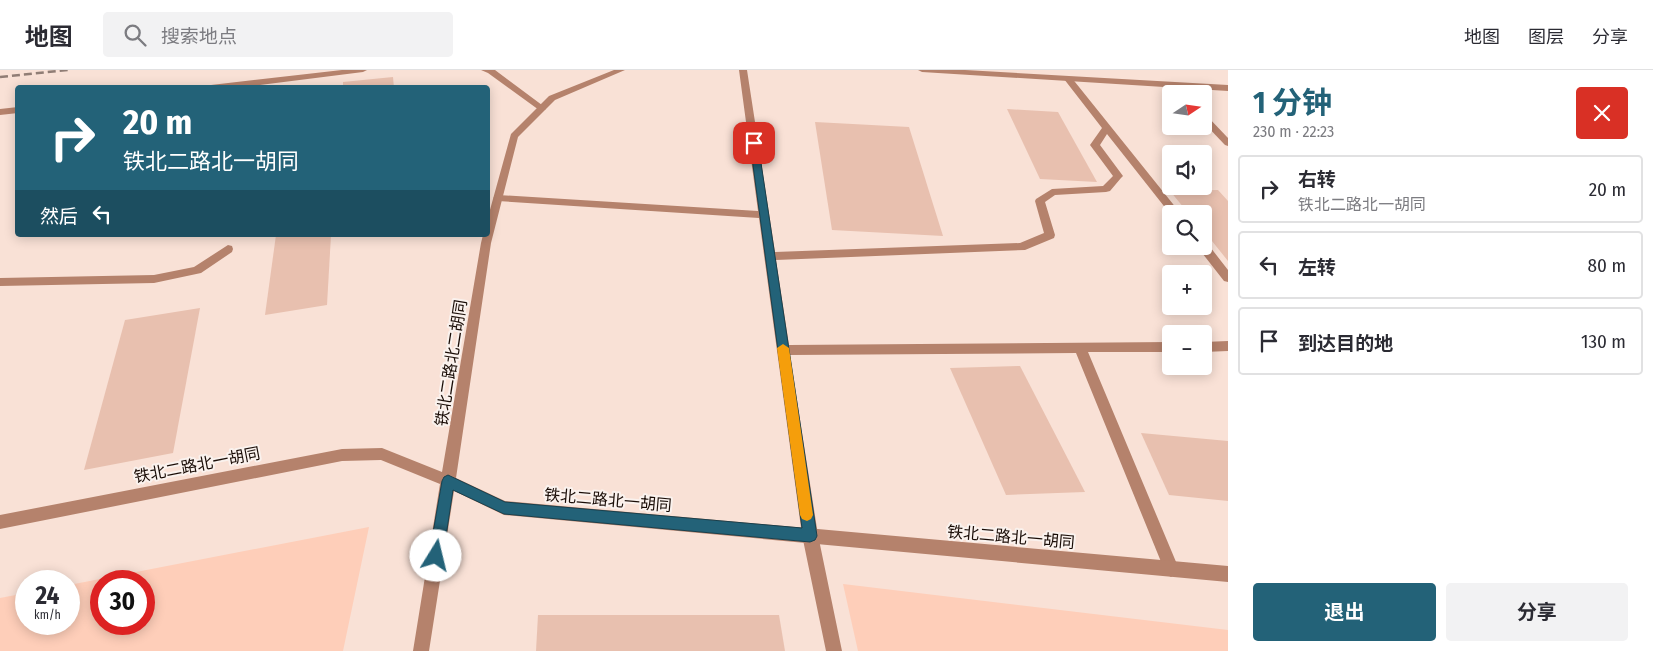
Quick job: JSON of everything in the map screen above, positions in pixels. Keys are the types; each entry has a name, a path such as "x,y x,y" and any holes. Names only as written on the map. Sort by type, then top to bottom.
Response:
{"street":[{"path":"236,85 364,70"},
{"path":"485,70 491,71 542,108"},
{"name":"铁北二路北二胡同","path":"490,228 514,136 552,98 621,70"},
{"path":"744,70 810,536 834,651"},
{"path":"922,70 1162,85"},
{"path":"1068,79 1169,205"},
{"path":"1212,87 1228,88"},
{"path":"0,112 15,110"},
{"path":"1212,126 1228,143"},
{"path":"770,256 1021,247 1050,234 1040,201 1052,192 1106,189 1118,176 1095,145 1107,127"},
{"path":"498,198 764,215"},
{"name":"铁北二路北二胡同","path":"421,651 488,237"},
{"path":"0,282 154,279 197,270 228,248"},
{"path":"1210,255 1228,278"},
{"path":"1212,346 1228,346"},
{"path":"1080,347 1171,569"},
{"path":"783,350 1162,347"},
{"name":"铁北二路北一胡同","path":"0,522 342,454 382,454 448,481 504,508 1228,574"}],"shaded area":[{"path":"369,527 343,651 0,651 0,598 15,595 15,635 80,635 80,583 90,581 90,635 155,635 155,570 147,570"},
{"path":"843,584 1228,630 1228,651 858,651"}],"building":[{"path":"393,77 394,85 343,85 343,82"},
{"path":"1007,109 1058,112 1097,182 1040,179"},
{"path":"815,122 909,127 943,236 832,230"},
{"path":"1212,190 1218,190 1228,201 1228,261 1212,241 1212,205 1182,205 1173,195 1212,195"},
{"path":"276,237 331,237 327,305 265,315"},
{"path":"200,308 173,453 84,470 125,320"},
{"path":"1020,366 1085,492 1006,495 950,368"},
{"path":"1141,433 1228,441 1228,501 1169,495"},
{"path":"538,615 779,615 785,651 536,651"}],"railway":[{"path":"0,77 68,70"}],"slow traffic":[{"path":"783,348 807,515"}],"route":[{"path":"436,556 448,481 504,508 810,536 754,143"}]}
